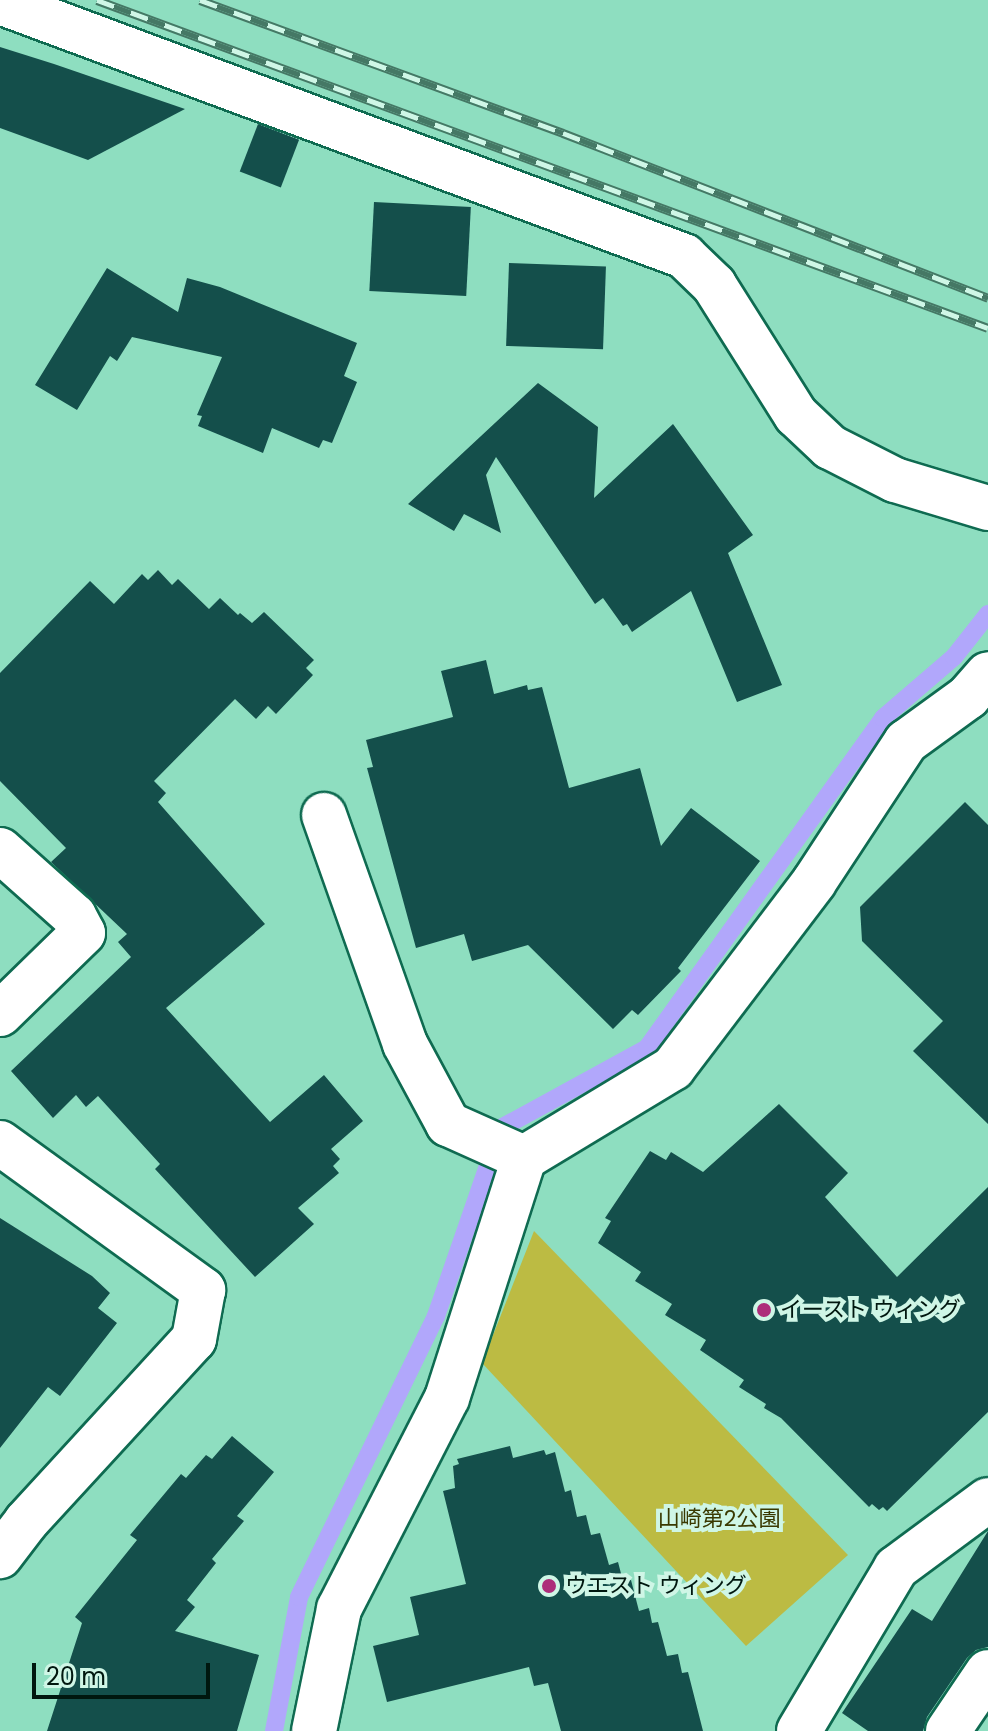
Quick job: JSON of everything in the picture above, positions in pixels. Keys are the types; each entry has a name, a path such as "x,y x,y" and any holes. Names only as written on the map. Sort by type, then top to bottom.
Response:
{"street":[{"path":"0,2 684,256 714,285 796,415 830,447 895,480 988,508"},
{"path":"314,1731 339,1609 447,1398 524,1158 673,1068 814,882 906,742 968,697 988,674"},
{"path":"324,815 405,1044 448,1124 524,1158"},
{"path":"0,850 74,916 83,933 0,1014"},
{"path":"0,1143 203,1290 194,1339 26,1522 0,1556"},
{"path":"799,1731 896,1568 988,1500"},
{"path":"948,1731 988,1672"}],"green space":[{"name":"山崎第2公園","path":"534,1231 848,1555 746,1646 482,1363"}],"building":[{"path":"0,47 185,109 88,160 0,128"},
{"path":"258,124 299,140 281,187 240,172"},
{"path":"374,202 471,207 466,296 369,291"},
{"path":"509,263 606,266 603,349 506,346"},
{"path":"107,268 178,312 187,278 220,287 357,343 344,376 357,382 332,443 323,440 319,448 272,428 263,453 198,426 202,416 197,415 222,357 132,337 117,361 110,356 77,410 35,385"},
{"path":"538,383 598,427 594,498 673,424 753,535 728,553 782,685 737,702 691,591 632,632 627,624 623,626 603,598 595,604 496,457 486,475 501,533 464,514 454,531 408,504"},
{"path":"158,570 172,585 178,579 209,609 220,598 252,623 264,612 314,660 306,668 313,675 276,714 268,706 256,719 235,699 154,781 166,793 158,802 265,924 166,1008 270,1122 324,1075 363,1121 331,1149 340,1159 333,1166 339,1173 298,1208 314,1224 255,1277 155,1169 160,1164 98,1096 86,1107 76,1095 53,1118 11,1071 131,957 118,942 127,934 51,862 66,848 0,781 0,673 90,581 114,604 142,574 148,580"},
{"path":"486,660 494,694 527,685 528,690 542,687 569,788 640,768 661,846 691,808 760,861 678,968 681,971 638,1015 632,1010 613,1029 528,945 472,961 464,934 416,948 367,768 373,767 366,740 453,717 441,671"},
{"path":"965,802 988,825 988,1124 913,1051 943,1021 862,941 860,907"},
{"name":"イースト ウィング","path":"779,1104 848,1173 825,1197 897,1277 988,1187 988,1412 887,1511 883,1507 879,1510 872,1504 869,1507 781,1418 764,1408 766,1404 739,1387 744,1380 700,1350 706,1340 665,1315 672,1304 635,1281 641,1272 598,1243 611,1221 605,1218 650,1151 666,1160 671,1152 703,1172"},
{"path":"0,1218 92,1276 110,1293 98,1308 117,1323 60,1396 48,1387 0,1448"},
{"path":"232,1436 274,1472 237,1516 244,1521 212,1559 216,1563 187,1600 195,1607 175,1631 259,1655 237,1731 47,1731 82,1623 75,1617 137,1540 130,1535 181,1474 186,1478 206,1455 212,1459"},
{"name":"ウエスト ウィング","path":"510,1446 513,1458 544,1450 546,1455 555,1452 565,1492 571,1490 577,1517 586,1515 591,1535 600,1533 609,1565 618,1562 623,1581 631,1580 639,1611 649,1608 652,1623 658,1622 667,1656 678,1654 682,1673 688,1672 703,1731 561,1731 548,1683 534,1686 529,1667 387,1702 373,1646 419,1635 410,1597 466,1584 443,1491 455,1488 453,1466 459,1464 457,1459"},
{"path":"988,1531 988,1647 976,1650 967,1658 927,1717 923,1731 868,1731 842,1713 912,1609 932,1621"}],"waterway":[{"path":"274,1731 299,1597 436,1316 501,1128 647,1048 883,718 954,657 988,614"}],"railway":[{"path":"97,0 988,328"},
{"path":"200,0 563,133 988,298"}],"place":[{"name":"イースト ウィング","path":"764,1310"},
{"name":"ウエスト ウィング","path":"549,1586"}]}
